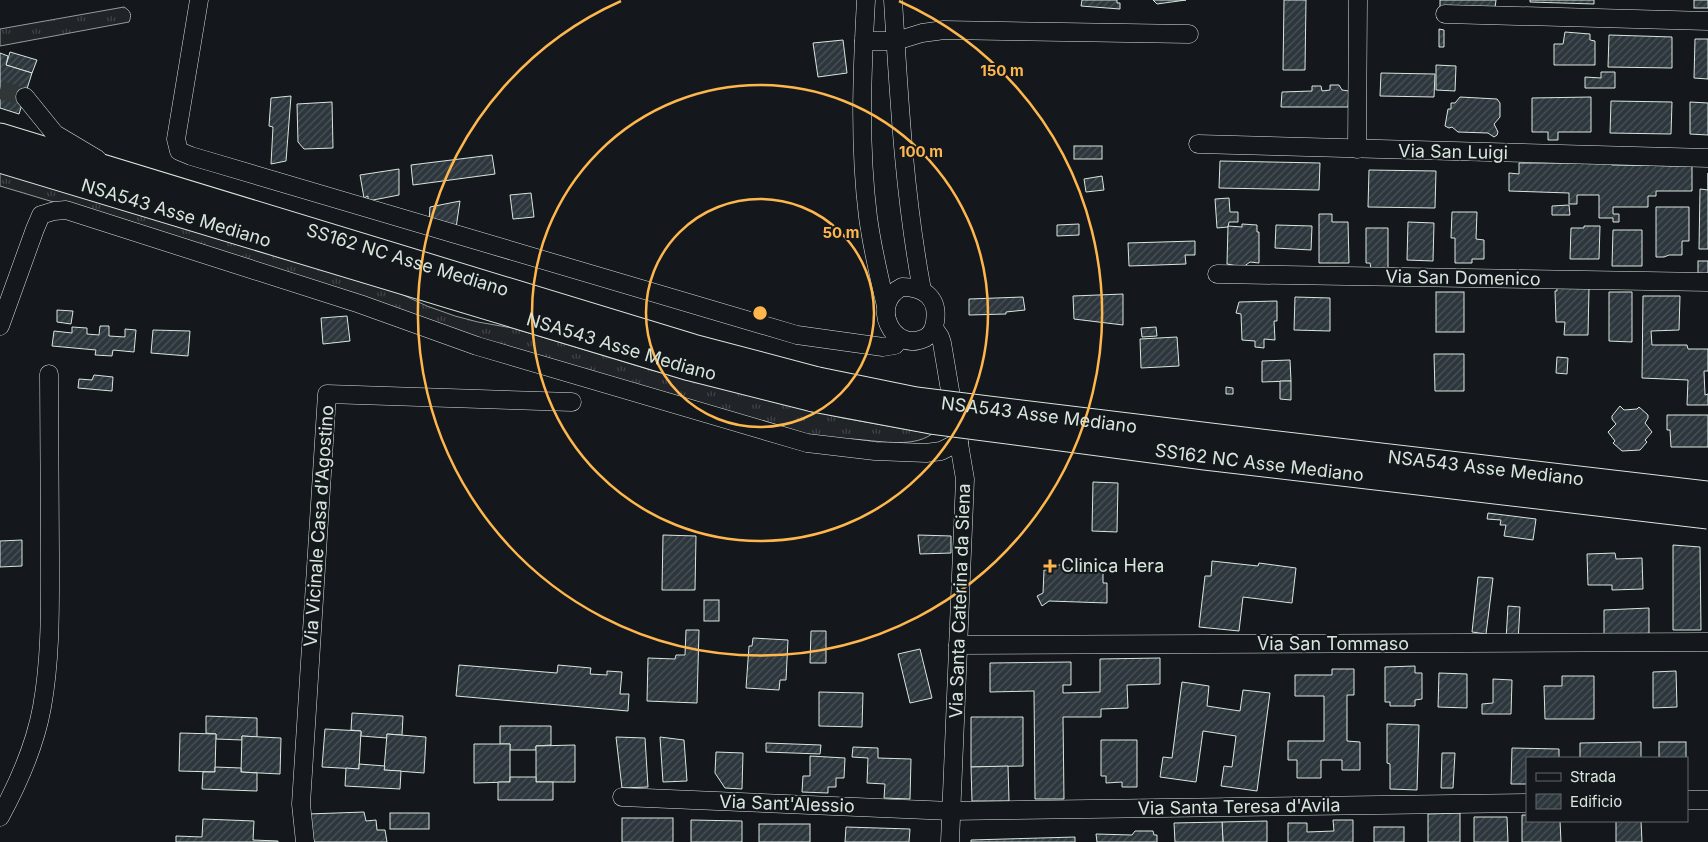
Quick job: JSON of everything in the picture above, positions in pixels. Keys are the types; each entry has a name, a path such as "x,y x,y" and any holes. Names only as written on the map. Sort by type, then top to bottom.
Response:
{"highway":[{"name":"SS162 NC Asse Mediano","path":"0,136 693,347 815,390 932,421 1205,457 1708,516"},
{"name":"NSA543 Asse Mediano","path":"0,160 690,368 815,390 916,400 1708,494"}],"street":[{"path":"199,0 176,140 179,151 185,154 787,333 883,347 894,345 900,338"},
{"path":"866,0 862,116 865,186 873,247 886,306 886,315 888,324 893,332 900,338 909,341 919,340 928,336 934,328 936,316 934,305 930,296 922,290 902,286 894,290 888,298 886,306"},
{"path":"893,0 903,152 912,233 922,290"},
{"path":"1357,149 1358,0"},
{"path":"1445,14 1708,21"},
{"path":"864,41 896,41 922,33 944,30 1189,34"},
{"path":"25,97 55,134 119,173"},
{"name":"Via San Luigi","path":"1198,144 1708,158"},
{"path":"0,326 41,215 66,210 360,304 477,346 807,443 875,451 926,453 941,452 959,442"},
{"name":"Via San Domenico","path":"1217,274 1708,282"},
{"name":"Via Santa Caterina da Siena","path":"934,328 942,343 965,479 950,842"},
{"path":"919,340 939,352 945,362"},
{"path":"0,817 18,784 28,756 42,708 45,681 50,624 49,374"},
{"name":"Via Vicinale Casa d'Agostino","path":"305,842 301,804 327,394 572,402"},
{"name":"Via San Tommaso","path":"958,646 1708,642"},
{"name":"Via Sant'Alessio","path":"622,797 951,811"},
{"path":"1688,800 1708,800"},
{"name":"Via Santa Teresa d'Avila","path":"951,811 1526,803"}],"green space":[{"path":"124,7 130,13 129,22 0,46 0,29"},
{"path":"0,168 388,288 427,306 455,316 512,328 651,370 777,403 843,418 932,434 924,439 904,442 851,439 850,441 808,435 484,342 147,230 0,186"}],"building":[{"path":"1082,0 1117,0 1117,3 1120,3 1120,9 1081,6"},
{"path":"1153,0 1186,0 1157,4"},
{"path":"1284,0 1306,0 1305,70 1283,70"},
{"path":"1440,0 1496,0 1495,8 1440,7"},
{"path":"1530,0 1594,0 1594,4 1530,2"},
{"path":"1694,0 1708,0 1708,8 1694,8"},
{"path":"1439,29 1444,30 1444,47 1439,47"},
{"path":"1565,32 1590,34 1590,40 1595,41 1595,65 1554,65 1554,44 1563,44"},
{"path":"1609,35 1672,37 1672,68 1608,67"},
{"path":"1695,39 1708,39 1708,79 1694,78"},
{"path":"843,40 847,73 818,77 813,43"},
{"path":"10,52 37,60 32,73 6,65"},
{"path":"0,53 8,56 6,65 32,73 19,114 0,108"},
{"path":"1436,65 1456,66 1455,91 1436,90"},
{"path":"1601,72 1615,72 1615,88 1585,88 1585,77 1601,78"},
{"path":"1381,73 1435,74 1434,97 1380,96"},
{"path":"1330,85 1339,85 1342,90 1349,91 1348,107 1281,107 1282,92 1312,91 1312,86 1321,86 1322,91 1330,90"},
{"path":"291,96 286,161 271,164 273,127 269,126 271,98"},
{"path":"1460,97 1497,99 1500,103 1500,117 1494,124 1498,132 1497,135 1494,137 1488,133 1458,132 1452,127 1445,126 1448,109 1451,109 1451,103 1455,103"},
{"path":"1591,97 1591,132 1558,132 1558,140 1548,140 1548,132 1532,132 1532,98"},
{"path":"1611,101 1672,102 1671,134 1610,133"},
{"path":"332,102 333,148 304,149 298,142 297,104"},
{"path":"1690,102 1708,103 1708,135 1690,134"},
{"path":"1074,146 1102,146 1102,159 1074,159"},
{"path":"492,155 495,174 413,185 411,165"},
{"path":"1220,161 1320,163 1319,190 1219,188"},
{"path":"1519,163 1611,163 1612,165 1692,166 1692,191 1656,191 1656,196 1648,196 1648,207 1613,207 1613,214 1619,214 1619,222 1613,222 1613,218 1599,218 1599,195 1577,195 1577,204 1569,204 1569,193 1509,191 1509,173 1519,174"},
{"path":"399,169 399,195 368,201 368,196 364,198 360,175"},
{"path":"1369,170 1436,171 1435,208 1368,207"},
{"path":"1102,176 1104,190 1086,192 1084,179"},
{"path":"1700,189 1708,190 1708,249 1699,249"},
{"path":"531,193 534,217 513,219 510,195"},
{"path":"1229,198 1230,212 1238,212 1238,222 1229,222 1228,227 1217,228 1215,199"},
{"path":"460,201 456,228 429,221 430,207"},
{"path":"1569,205 1570,215 1552,215 1552,206"},
{"path":"1656,207 1689,207 1689,241 1682,241 1682,255 1656,257"},
{"path":"1452,212 1477,212 1476,239 1484,240 1484,259 1472,259 1472,263 1455,263 1455,238 1451,238"},
{"path":"1319,214 1332,214 1332,222 1348,222 1349,263 1319,263"},
{"path":"1408,222 1434,223 1433,261 1407,260"},
{"path":"1079,224 1079,235 1057,236 1057,225"},
{"path":"1242,224 1257,225 1257,232 1259,232 1259,263 1250,262 1243,267 1227,264 1228,226 1242,227"},
{"path":"1276,225 1312,226 1311,250 1275,248"},
{"path":"1584,226 1600,226 1599,259 1570,259 1571,228 1584,228"},
{"path":"1366,228 1388,228 1388,269 1371,269 1370,263 1366,263"},
{"path":"1613,230 1642,230 1642,266 1612,266"},
{"path":"1195,241 1195,255 1185,255 1186,264 1129,266 1128,243"},
{"path":"1698,261 1708,261 1708,274 1698,274"},
{"path":"1557,287 1589,288 1588,335 1564,335 1565,322 1556,322 1555,291 1557,291"},
{"path":"1436,292 1464,292 1464,332 1436,332"},
{"path":"1609,292 1632,292 1632,342 1609,341"},
{"path":"1123,294 1123,325 1074,319 1073,296"},
{"path":"1643,296 1680,296 1679,330 1651,331 1652,345 1687,345 1688,349 1708,349 1708,371 1704,371 1705,395 1708,394 1708,405 1687,405 1688,380 1642,378"},
{"path":"1023,297 1025,310 1006,312 1006,314 969,315 969,299"},
{"path":"1295,297 1330,298 1330,331 1294,330"},
{"path":"1277,301 1277,321 1274,321 1275,340 1264,339 1264,348 1255,347 1255,341 1242,340 1241,314 1236,313 1239,302"},
{"path":"57,310 73,311 71,324 57,322"},
{"path":"347,316 350,341 323,344 321,318"},
{"path":"100,326 109,326 109,336 125,337 125,329 136,330 134,352 113,350 112,356 95,355 96,350 52,346 54,331 72,333 72,327 87,328 87,334 99,335"},
{"path":"1156,327 1157,336 1142,337 1141,328"},
{"path":"153,330 190,331 188,356 151,353"},
{"path":"1177,337 1179,366 1141,368 1140,339"},
{"path":"1434,354 1464,354 1464,391 1435,391"},
{"path":"1557,357 1568,358 1567,374 1556,373"},
{"path":"1290,360 1291,381 1262,382 1262,361"},
{"path":"94,375 113,377 112,391 78,388 79,379 92,380"},
{"path":"1280,381 1291,381 1291,400 1280,399"},
{"path":"1226,387 1233,388 1233,394 1226,394"},
{"path":"1620,406 1624,410 1637,409 1639,407 1648,415 1645,423 1652,432 1640,450 1622,451 1613,443 1615,441 1608,432 1616,424 1612,416"},
{"path":"1667,415 1708,415 1708,447 1671,447 1670,430 1667,430"},
{"path":"1093,482 1118,483 1117,532 1092,531"},
{"path":"1488,513 1536,519 1533,540 1504,536 1506,525 1500,525 1501,520 1487,519"},
{"path":"663,535 696,536 695,590 662,590"},
{"path":"918,535 951,536 951,553 920,554"},
{"path":"22,540 22,566 0,567 0,541"},
{"path":"1673,545 1700,547 1701,630 1673,630"},
{"path":"1615,553 1616,559 1642,558 1643,589 1612,590 1612,585 1588,585 1587,554"},
{"path":"1212,561 1258,566 1259,563 1296,568 1292,603 1243,597 1239,631 1199,627 1205,576 1211,576"},
{"path":"1052,565 1063,565 1063,568 1103,569 1103,583 1107,583 1107,603 1049,601 1042,606 1037,596 1043,593 1044,570 1052,570"},
{"path":"1478,577 1493,578 1486,634 1472,632"},
{"path":"704,600 719,600 719,621 704,621"},
{"path":"1508,606 1520,607 1518,641 1506,640"},
{"path":"1649,608 1649,637 1604,637 1604,610"},
{"path":"686,630 699,630 697,703 647,701 648,658 675,659 676,655 685,655"},
{"path":"811,631 826,631 826,663 810,663"},
{"path":"753,638 788,640 786,680 780,680 779,690 746,688 749,646 752,646"},
{"path":"920,649 932,698 910,703 898,654"},
{"path":"1160,658 1160,684 1127,685 1128,708 1101,709 1101,717 1063,717 1064,799 1035,799 1034,691 990,692 990,663 1071,662 1071,685 1063,685 1063,693 1100,692 1100,659"},
{"path":"459,665 557,673 558,665 591,668 590,674 607,675 607,671 622,672 620,694 629,694 628,711 456,696"},
{"path":"1415,666 1415,673 1422,673 1422,699 1415,700 1415,706 1390,706 1390,702 1385,702 1385,667"},
{"path":"1332,669 1354,669 1354,695 1347,695 1347,741 1360,742 1360,770 1342,770 1342,760 1321,760 1321,778 1297,778 1297,760 1288,760 1288,741 1324,741 1324,696 1295,696 1295,675 1332,675"},
{"path":"1676,671 1677,707 1653,708 1653,672"},
{"path":"1439,673 1467,674 1467,708 1438,707"},
{"path":"1562,676 1594,676 1594,719 1545,719 1544,686 1562,686"},
{"path":"1493,679 1512,680 1511,714 1482,714 1482,704 1493,703"},
{"path":"1182,682 1209,686 1207,706 1240,711 1243,690 1270,693 1257,791 1221,786 1224,766 1232,767 1236,736 1203,731 1196,782 1160,777 1163,757 1172,758"},
{"path":"819,692 863,693 862,727 819,726"},
{"path":"352,713 403,716 402,735 387,734 387,738 361,736 361,731 351,730"},
{"path":"206,716 257,718 257,737 242,736 242,740 216,739 216,734 206,733"},
{"path":"971,717 1023,717 1023,766 971,767"},
{"path":"1387,724 1419,725 1417,790 1390,789 1390,764 1387,763"},
{"path":"500,726 551,726 551,745 536,746 536,750 510,750 510,744 500,744"},
{"path":"325,729 361,731 359,769 322,767"},
{"path":"180,733 216,734 215,772 179,771"},
{"path":"387,734 426,737 424,773 384,770"},
{"path":"242,736 281,738 280,774 241,772"},
{"path":"616,737 645,738 648,787 622,788"},
{"path":"660,737 684,740 687,781 663,782"},
{"path":"1101,740 1137,740 1137,787 1122,787 1122,782 1106,783 1106,776 1101,776"},
{"path":"1641,742 1641,757 1580,757 1580,743"},
{"path":"1659,742 1686,742 1686,757 1659,757"},
{"path":"766,743 821,745 820,754 766,752"},
{"path":"474,744 510,744 510,782 474,783"},
{"path":"575,745 575,782 536,782 536,746"},
{"path":"853,747 878,748 878,758 911,759 910,799 884,798 885,784 867,783 868,758 852,757"},
{"path":"1512,748 1559,749 1559,757 1526,757 1526,784 1511,784"},
{"path":"716,752 743,753 742,789 725,788 715,773"},
{"path":"1442,753 1455,753 1453,788 1441,788"},
{"path":"810,756 845,758 844,778 836,778 836,787 828,787 828,793 802,792 803,776 810,776"},
{"path":"359,764 385,766 384,770 401,771 400,789 345,786 346,768 359,769"},
{"path":"1008,766 1009,801 972,801 971,767"},
{"path":"215,767 241,768 241,772 257,773 257,791 202,789 203,772 215,772"},
{"path":"510,777 536,777 536,782 553,782 553,800 498,800 498,782 510,782"},
{"path":"364,812 366,821 376,820 377,830 385,830 387,842 313,842 308,814"},
{"path":"390,813 429,813 429,829 390,829"},
{"path":"1460,813 1460,842 1428,842 1428,814"},
{"path":"1522,815 1526,815 1526,822 1560,822 1561,842 1522,842"},
{"path":"1474,817 1507,817 1508,842 1474,842"},
{"path":"622,818 673,818 673,842 622,842"},
{"path":"203,819 254,821 253,840 278,842 176,842 176,836 202,837"},
{"path":"691,820 742,821 742,842 691,842"},
{"path":"1333,820 1353,820 1353,842 1288,842 1288,823 1307,823 1307,832 1334,831"},
{"path":"1267,821 1267,842 1223,842 1222,822"},
{"path":"1222,822 1223,842 1175,842 1174,823"},
{"path":"1616,822 1641,822 1642,842 1616,842"},
{"path":"759,824 810,824 810,842 759,842"},
{"path":"846,827 910,829 909,842 845,842"},
{"path":"1374,827 1404,827 1404,842 1374,842"},
{"path":"1135,831 1153,831 1154,835 1157,835 1157,842 1097,842 1096,834 1132,835"},
{"path":"1075,837 1075,842 971,842 971,840"}],"tunnel":[{"path":"0,90 25,97"}],"place":[{"name":"Clinica Hera","path":"1050,566"}]}
